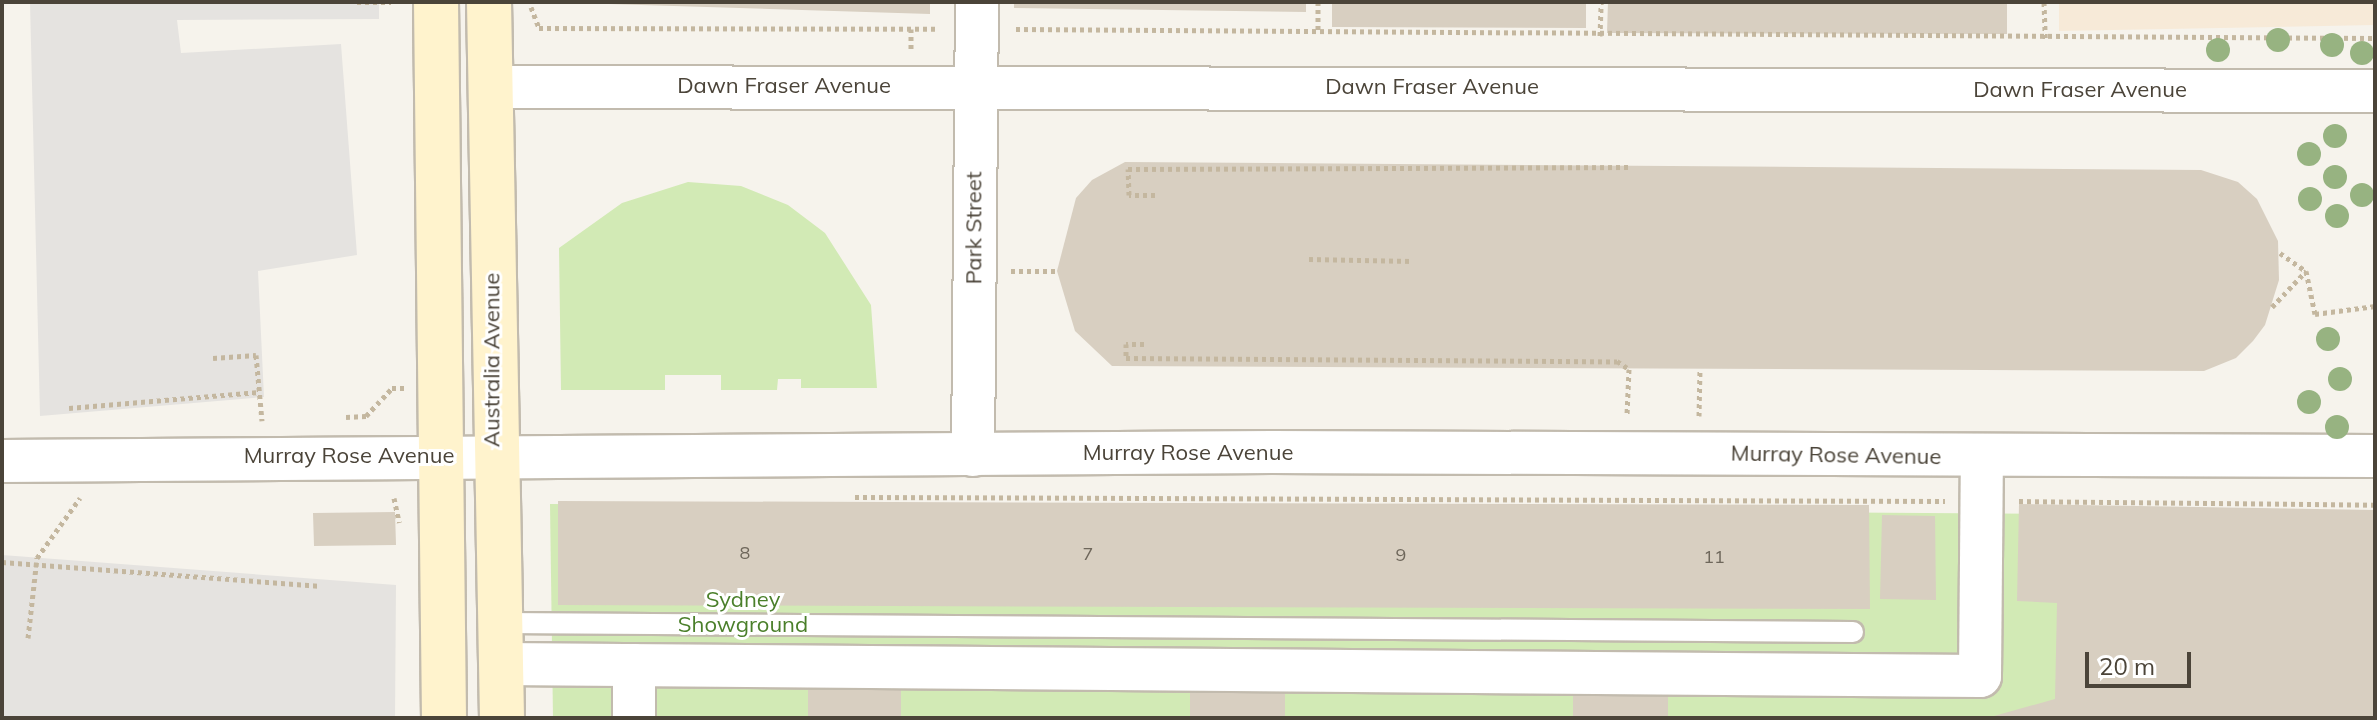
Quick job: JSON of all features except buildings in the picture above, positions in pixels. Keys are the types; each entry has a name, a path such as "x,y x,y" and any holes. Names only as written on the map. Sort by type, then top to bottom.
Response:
{"main road":[{"path":"436,2 444,718"},
{"name":"Australia Avenue","path":"489,2 492,456 502,643 502,718"}],"street":[{"name":"Park Street","path":"973,455 977,20"},
{"name":"Dawn Fraser Avenue","path":"490,87 2375,91"},
{"name":"Murray Rose Avenue","path":"2,461 492,456 1698,453 2375,456"},
{"path":"502,643 634,665 1980,676 1982,456"},
{"path":"634,665 634,718"}],"lane":[{"path":"502,643 1853,632"}],"path":[{"path":"357,2 391,2"},
{"path":"529,2 539,28 911,29 977,20 1318,32 1600,36 2045,40 2375,38"},
{"path":"1318,2 1318,32"},
{"path":"1600,36 1601,2"},
{"path":"2044,2 2045,40"},
{"path":"911,29 911,51"},
{"path":"1155,195 1129,195 1128,169 1632,167"},
{"path":"2280,253 2306,271 2315,314 2375,306"},
{"path":"1309,259 1412,261"},
{"path":"2272,307 2306,271"},
{"path":"1144,344 1126,344 1126,358 1617,361 1629,369"},
{"path":"213,358 256,355 262,421"},
{"path":"1698,453 1700,369"},
{"path":"69,408 259,392"},
{"path":"845,497 2375,505"},
{"path":"28,638 36,562 66,519"},
{"path":"2,562 36,562 318,586"}],"shaded area":[{"path":"30,2 379,2 379,19 177,20 181,53 341,44 357,255 258,271 264,397 40,416"},
{"path":"2059,2 2375,2 2375,25 2059,31"},
{"path":"2,555 396,585 395,718 2,718"}],"green space":[{"path":"688,182 741,186 788,205 825,233 871,305 877,388 801,388 801,379 778,379 777,390 721,390 721,375 665,375 665,390 561,390 559,248 622,203"},
{"name":"Sydney Showground","path":"550,504 2375,516 2375,718 553,718"}]}
